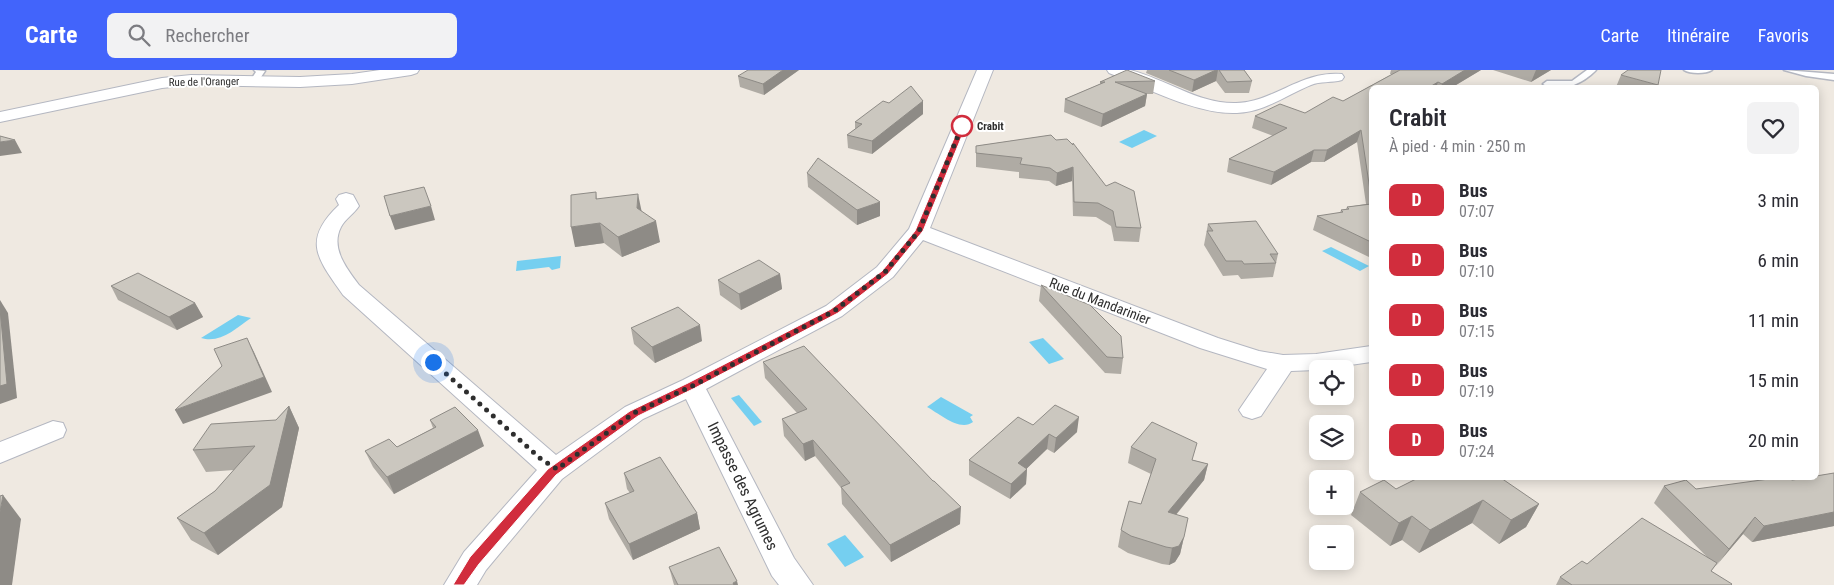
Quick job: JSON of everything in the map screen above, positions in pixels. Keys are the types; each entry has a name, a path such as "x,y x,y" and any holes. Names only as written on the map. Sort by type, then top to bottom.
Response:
{"street":[{"name":"Rue de l'Oranger","path":"0,117 162,83 256,76 300,82 352,79 411,70"},
{"path":"460,585 474,561 557,469 634,413 692,386 834,311 885,272 919,231 985,70"},
{"path":"1115,70 1206,104 1237,108 1262,103 1310,79 1336,77"},
{"path":"346,199 350,206 335,218 329,228 326,242 331,261 351,290 541,459 557,469"},
{"name":"Rue du Mandarinier","path":"919,231 1209,343 1256,358 1284,363 1323,361 1369,354"},
{"path":"1252,410 1284,363"},
{"name":"Impasse des Agrumes","path":"692,386 783,567 797,585"},
{"path":"0,453 53,430"}],"lane":[{"path":"1547,84 1565,85 1575,83 1592,70"},
{"path":"1688,70 1708,70"},
{"path":"1788,70 1834,77"}],"water":[{"path":"1144,130 1157,136 1132,148 1119,142"},
{"path":"1331,247 1369,266 1360,271 1322,251"},
{"path":"561,256 560,268 552,270 549,267 516,271 517,261"},
{"path":"238,315 251,318 221,337 215,339 201,338"},
{"path":"1043,338 1064,359 1049,364 1029,342"},
{"path":"739,395 762,422 754,426 731,398"},
{"path":"941,397 973,415 970,417 973,422 968,425 962,425 927,407"},
{"path":"845,535 864,557 845,567 827,544"}],"building":[{"path":"748,70 783,70 763,84 738,76"},
{"path":"1127,70 1155,81 1115,82 1147,94 1103,114 1065,99 1105,82 1100,82"},
{"path":"1169,70 1216,70 1194,80"},
{"path":"1219,70 1244,70 1252,81 1227,82"},
{"path":"1400,70 1465,70 1442,84 1438,82 1433,85 1372,85"},
{"path":"1628,70 1661,70 1658,85 1621,75"},
{"path":"911,86 923,101 872,141 847,135 862,124 855,122 883,101 889,103"},
{"path":"1369,87 1369,184 1361,130 1327,150 1314,150 1274,172 1229,159 1287,128 1255,116 1280,104 1305,113 1333,97 1343,101"},
{"path":"1051,135 1056,140 1067,139 1073,145 1073,143 1106,186 1115,182 1134,191 1141,228 1116,227 1113,211 1098,203 1074,202 1073,167 1057,173 1050,168 1020,164 1022,158 976,153 976,146"},
{"path":"0,136 15,140 0,142"},
{"path":"818,158 880,202 857,210 807,173"},
{"path":"424,187 431,206 390,216 384,196"},
{"path":"596,192 596,199 638,194 637,208 656,221 618,237 600,223 571,227 571,195"},
{"path":"1369,204 1369,241 1317,216 1343,212 1341,210 1349,209 1347,207"},
{"path":"1256,221 1278,254 1270,254 1276,263 1244,264 1242,261 1226,261 1207,231 1213,231 1208,224"},
{"path":"759,260 780,274 739,294 718,280"},
{"path":"138,273 195,303 169,317 111,286"},
{"path":"1041,285 1090,305 1121,336 1123,358 1107,357"},
{"path":"678,307 700,325 652,347 631,328"},
{"path":"0,309 7,384 0,386"},
{"path":"247,338 264,377 175,410 222,366 214,349"},
{"path":"804,346 933,481 961,507 890,545 841,487 850,483 813,440 803,444 782,419 807,409 763,362"},
{"path":"1055,405 1079,417 1056,438 1049,434 1018,463 1027,469 1011,484 969,460 1018,417 1033,425"},
{"path":"289,406 270,485 204,533 177,518 215,491 255,446 193,450 211,424 276,420"},
{"path":"455,407 478,430 387,477 365,451 389,439 397,447 436,427 430,420"},
{"path":"1152,422 1197,443 1192,460 1208,464 1168,512 1188,518 1184,537 1179,546 1172,548 1131,536 1121,530 1129,501 1141,504 1156,459 1131,447"},
{"path":"660,457 697,513 629,544 605,503 634,491 624,473"},
{"path":"1834,473 1834,512 1764,526 1755,517 1729,549 1664,486 1686,480 1696,489 1761,480 1819,480 1819,476"},
{"path":"1384,480 1396,489 1414,480 1504,480 1539,504 1511,520 1483,500 1430,530 1412,516 1399,523 1360,492"},
{"path":"3,495 0,512 0,496"},
{"path":"1642,518 1717,563 1711,571 1732,584 1572,585 1560,577 1582,561 1587,564"},
{"path":"719,547 737,581 733,583 734,585 678,585 669,567"}],"bus line":[{"name":"D","path":"460,585 474,561 552,472 634,413 692,386 834,311 885,272 919,231 962,126"}],"place":[{"name":"Crabit","path":"962,126"}],"route":[{"path":"433,362 541,459 557,469 634,413 692,386 834,311 885,272 919,231 962,126"}]}
